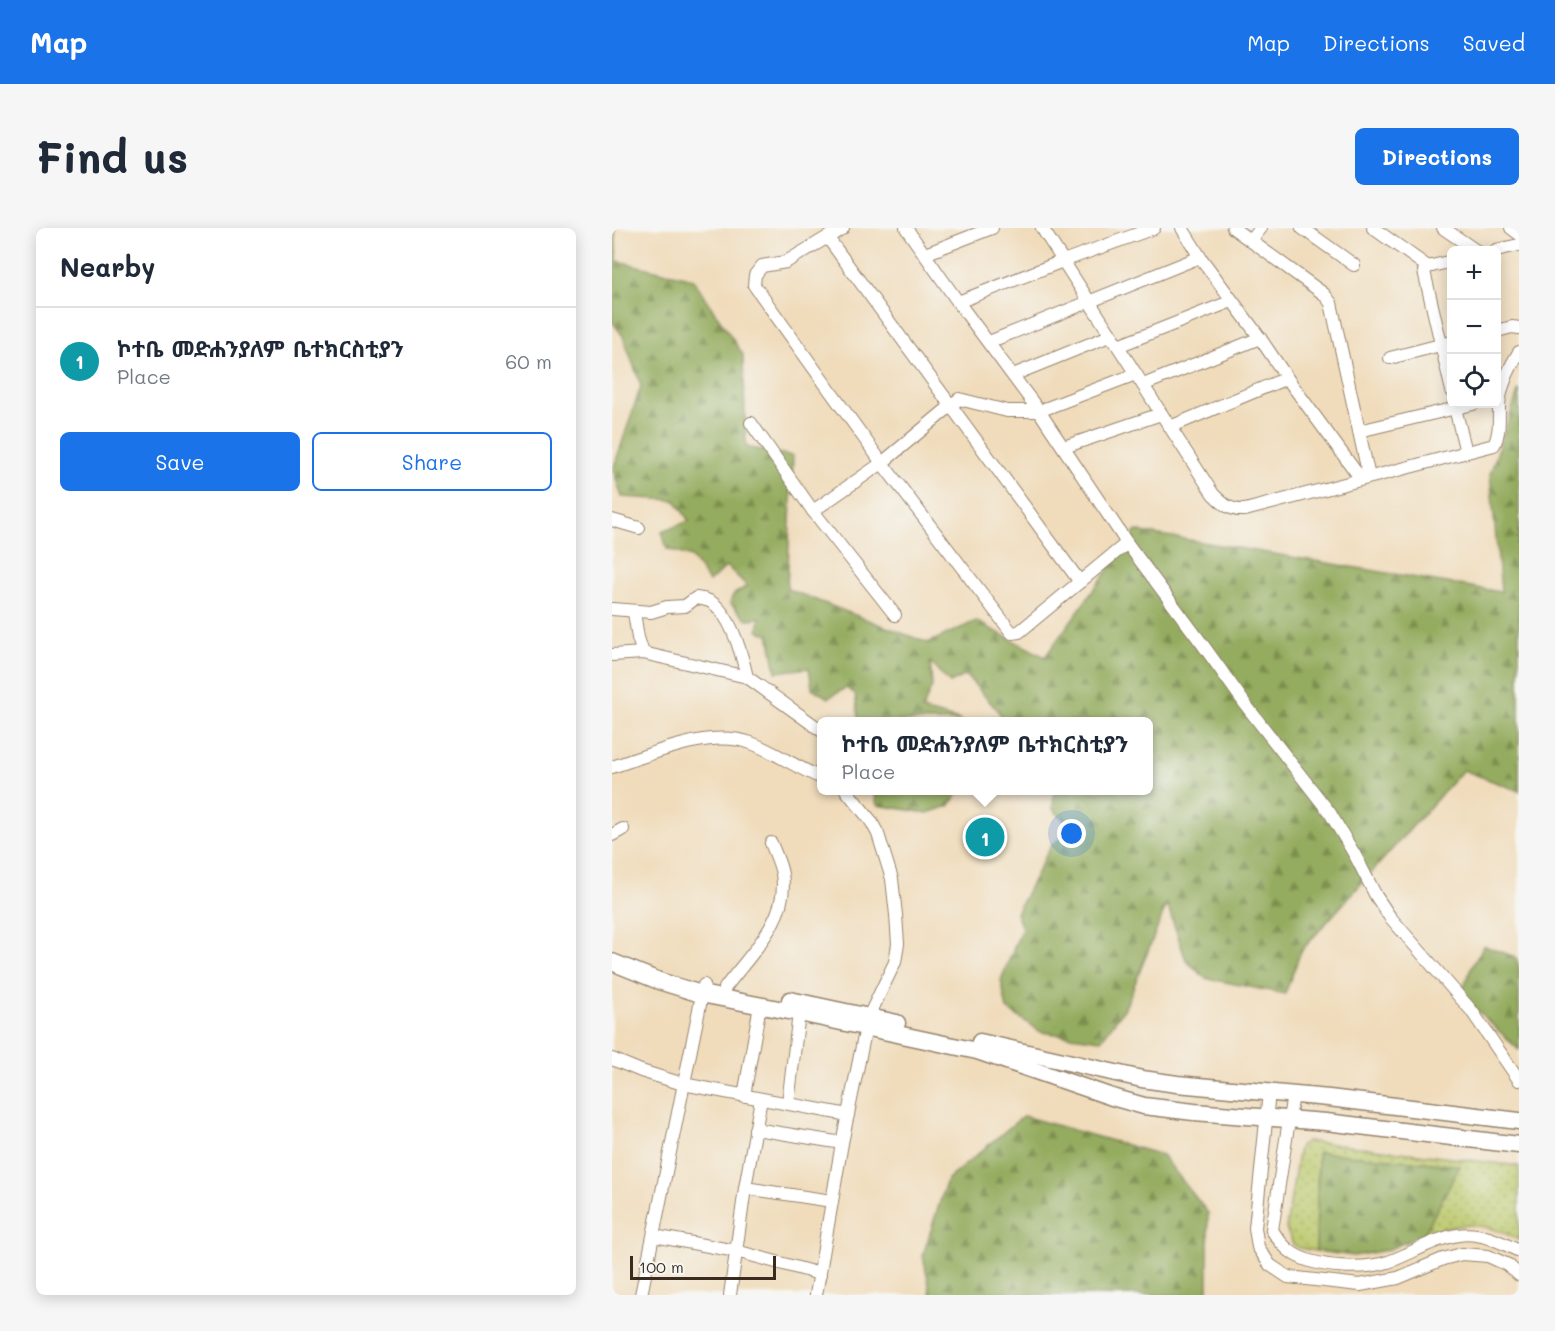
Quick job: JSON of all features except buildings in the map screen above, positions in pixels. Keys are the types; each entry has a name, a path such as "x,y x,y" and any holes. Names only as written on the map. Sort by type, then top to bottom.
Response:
{"main road":[{"path":"612,952 702,989 725,988 920,1034 1142,1079 1199,1087 1293,1094 1519,1121"},
{"path":"612,963 659,981 702,989 760,1005 799,1013 867,1021"},
{"path":"978,1046 1112,1097 1144,1106 1289,1119 1519,1145"}],"street":[{"path":"843,228 786,262 762,266 755,275 754,285 882,463 1012,633 1020,632 1126,543"},
{"path":"906,228 1039,411 1126,543 1329,813 1390,917 1471,1010 1519,1080"},
{"path":"925,254 992,228"},
{"path":"1042,228 1213,494 1224,505 1235,511 1494,445 1498,438 1498,408"},
{"path":"958,302 1154,228"},
{"path":"1182,228 1200,257 1287,378 1365,478"},
{"path":"1233,228 1324,294 1331,303 1359,430 1365,478"},
{"path":"1251,241 1260,228"},
{"path":"1302,228 1354,265"},
{"path":"1373,228 1428,267"},
{"path":"1443,228 1469,246"},
{"path":"1511,228 1519,234"},
{"path":"828,238 1080,582"},
{"path":"1501,249 1519,245"},
{"path":"989,342 1200,257"},
{"path":"1390,358 1446,344 1424,272 1428,267 1447,262"},
{"path":"1013,375 1232,301"},
{"path":"1501,330 1519,328"},
{"path":"813,511 882,463 959,399 1007,411 1039,411 1260,338"},
{"path":"1501,390 1519,352"},
{"path":"1170,427 1287,378"},
{"path":"1359,430 1447,408"},
{"path":"1455,408 1466,452"},
{"path":"1064,447 1161,414"},
{"path":"751,423 813,511 895,615"},
{"path":"612,520 639,528"},
{"path":"612,609 651,612 666,607 685,606 696,598 708,600 715,604 728,621 742,656 747,677"},
{"path":"634,612 643,653"},
{"path":"612,655 643,653 747,677 817,727"},
{"path":"612,767 703,739 727,737 750,743 817,776"},
{"path":"816,1295 831,1201 867,1021 895,962 898,944 892,879 878,834 871,821 850,795"},
{"path":"725,988 777,918 783,881 771,843"},
{"path":"642,1295 702,989"},
{"path":"744,1096 760,1005"},
{"path":"788,1103 799,1013"},
{"path":"612,1059 640,1071 683,1084 848,1115"},
{"path":"1269,1092 1256,1228 1258,1247 1270,1264 1288,1277 1360,1285 1398,1278 1443,1259 1462,1254 1488,1256 1508,1265 1519,1275"},
{"path":"1293,1094 1272,1230 1294,1254 1309,1260 1339,1266 1368,1267 1459,1234 1482,1235 1519,1251"},
{"path":"730,1295 745,1188 761,1098"},
{"path":"756,1129 842,1143"},
{"path":"745,1188 831,1201"},
{"path":"654,1236 736,1251 820,1274"}],"path":[{"path":"1519,521 1516,530 1519,570"}],"green space":[{"path":"612,228 615,228 617,261 693,279 743,355 746,447 793,456 787,589 928,643 976,621 1045,657 1136,531 1501,592 1490,474 1519,389 1519,791 1463,770 1301,951 1285,994 1205,978 1186,960 1167,904 1125,1008 1101,1040 1041,1032 1007,1009 1001,980 1022,928 1016,913 1051,846 1073,829 1053,809 1054,795 1153,795 1153,717 1002,717 966,675 950,683 930,662 932,686 922,710 948,717 858,717 855,694 846,688 828,698 812,688 809,668 776,672 769,634 758,631 760,618 746,619 730,603 733,595 747,586 727,566 709,582 691,557 667,549 662,532 689,521 675,500 622,497 613,470 641,386 623,336 612,321"},
{"path":"957,795 949,806 927,813 877,805 875,796"},
{"path":"1484,946 1516,957 1519,968 1519,1050 1461,995 1471,968"},
{"path":"1023,1116 1162,1155 1208,1213 1208,1295 931,1295 923,1255 947,1180"},
{"path":"1307,1141 1519,1166 1519,1240 1494,1229 1472,1225 1450,1227 1424,1234 1459,1166 1318,1153 1316,1251 1299,1248 1293,1244 1286,1229 1298,1153 1300,1146"},
{"path":"1318,1152 1460,1166 1424,1234 1387,1250 1354,1256 1316,1251"}],"place":[{"name":"ኮተቤ መድሐንያለም ቤተክርስቲያን","path":"985,837"}]}
